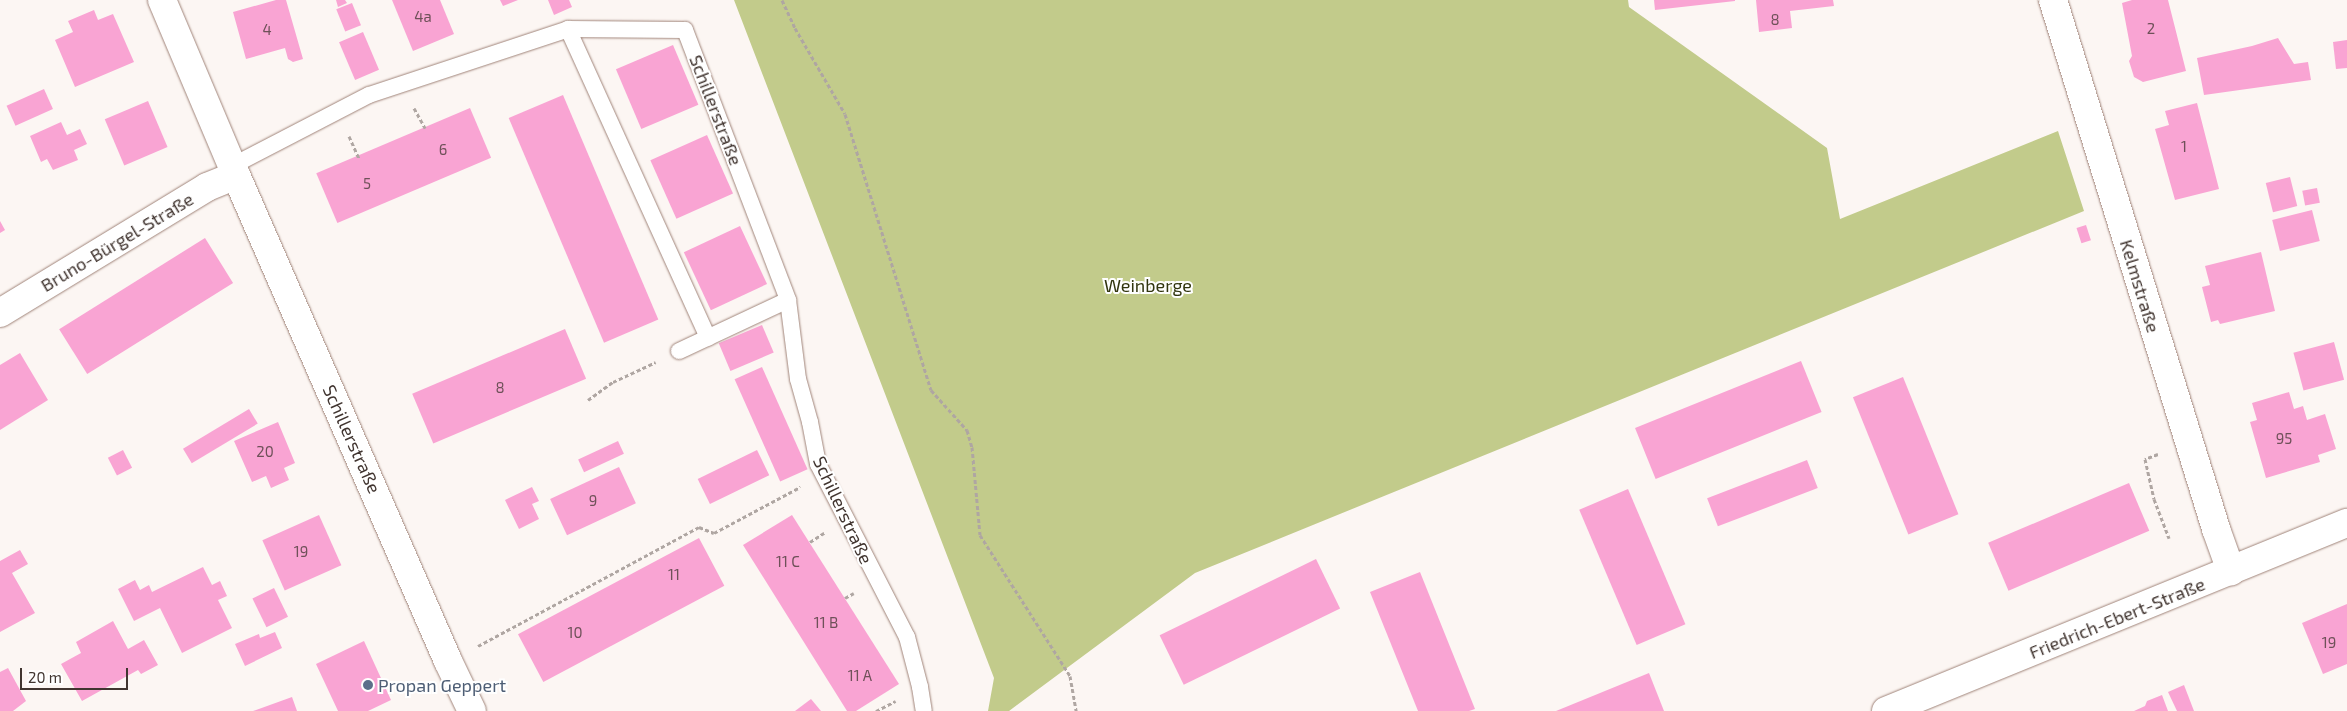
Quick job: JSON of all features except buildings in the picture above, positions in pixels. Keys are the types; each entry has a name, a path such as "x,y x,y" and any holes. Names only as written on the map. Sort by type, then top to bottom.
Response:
{"street":[{"name":"Schillerstraße","path":"162,0 234,171 448,661 472,711"},
{"name":"Kelmstraße","path":"2053,0 2189,442 2231,571"},
{"name":"Bruno-Bürgel-Straße","path":"0,313 234,171"},
{"name":"Friedrich-Ebert-Straße","path":"1886,711 2347,523"}],"lane":[{"name":"Schillerstraße","path":"234,171 369,94 568,29 685,30 788,300 798,379 810,422 818,464 907,637 924,711"},
{"path":"568,29 708,338"},
{"path":"679,351 788,300"}],"path":[{"path":"782,0 795,28 845,114 932,390 967,430 972,446 980,535 1070,676 1076,711"},
{"path":"588,400 613,382 628,375"},
{"path":"2169,538 2154,499 2145,459 2189,442"},
{"path":"448,661 699,527 714,533 823,475"},
{"path":"876,711 894,702"}],"green space":[{"name":"Weinberge","path":"734,0 1628,0 1629,7 1827,148 1840,219 2058,131 2084,211 1195,573 1009,711 988,711 994,678"}],"place":[{"name":"Propan Geppert","path":"368,685"}]}
